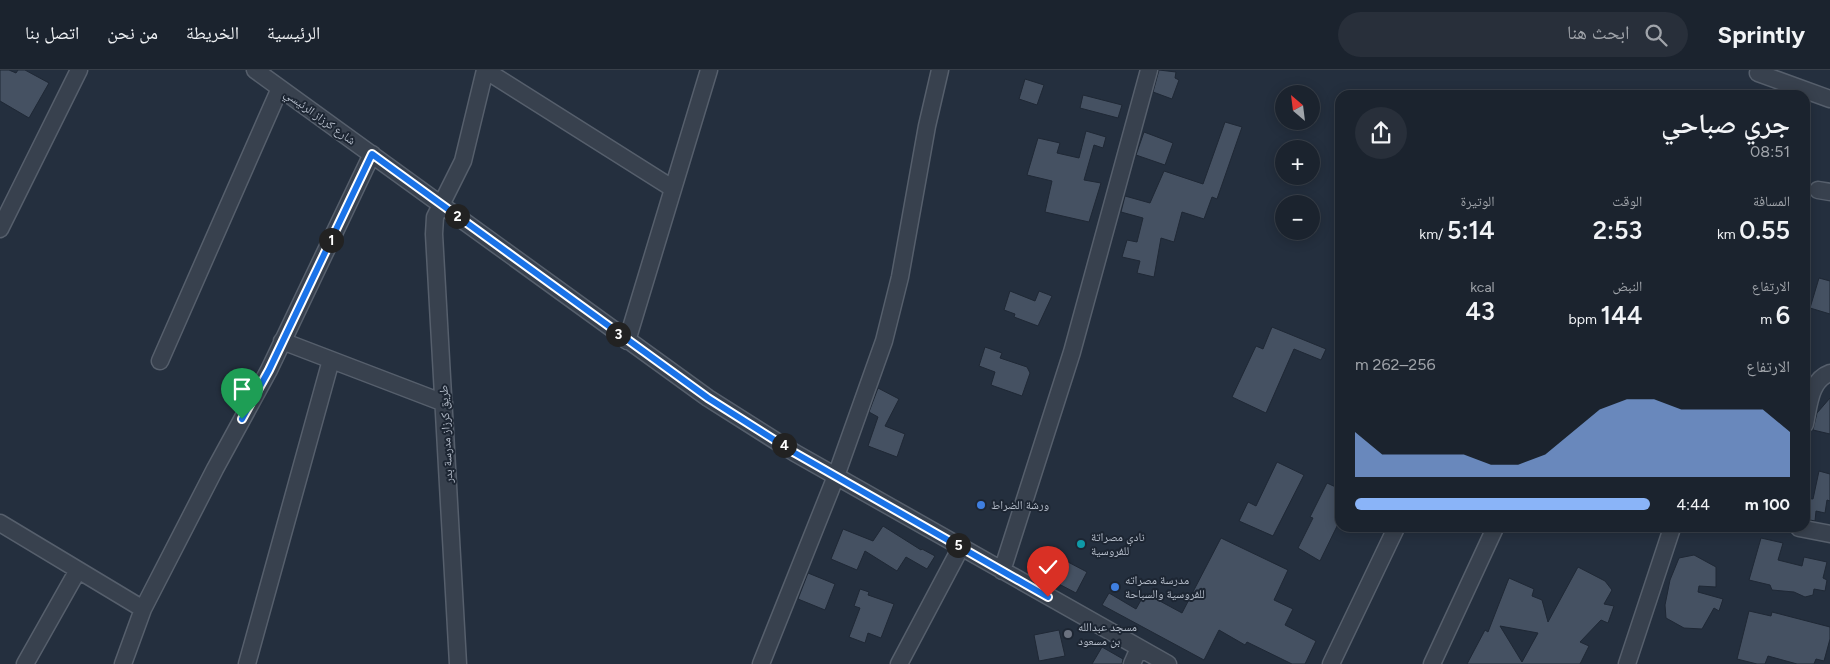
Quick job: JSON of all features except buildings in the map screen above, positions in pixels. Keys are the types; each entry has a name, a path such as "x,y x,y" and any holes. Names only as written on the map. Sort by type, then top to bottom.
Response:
{"street":[{"path":"0,229 79,70"},
{"name":"شارع كرزاز الرئيسي","path":"255,70 708,398 836,476 1002,572 1168,664"},
{"path":"485,70 672,188"},
{"name":"طريق كرزاز مدرسة بدر","path":"458,664 434,234 435,217 463,161 485,70"},
{"path":"627,341 709,70"},
{"path":"762,664 836,476 887,332 900,277 927,126 940,70"},
{"path":"1002,572 1072,352 1149,70"},
{"path":"1758,73 1805,90"},
{"path":"160,361 280,88"},
{"path":"1810,92 1830,99"},
{"path":"124,664 143,609 282,341 372,154"},
{"path":"282,341 444,403"},
{"path":"247,664 331,360"},
{"path":"1810,405 1816,383 1822,376 1830,373"},
{"path":"0,523 143,609"},
{"path":"1810,530 1830,534"},
{"path":"1332,664 1394,532"},
{"path":"1432,664 1493,532"},
{"path":"1627,664 1671,532"},
{"path":"899,664 961,547"},
{"path":"25,664 78,570"},
{"path":"1132,664 1139,648"}],"place":[{"name":"ورشة الضراط","path":"981,505"},
{"name":"نادي مصراتة للفروسية","path":"1081,544"},
{"name":"مدرسة مصراته للفروسية والسباحة","path":"1115,587"},
{"name":"مسجد عبدالله بن مسعود","path":"1068,634"}],"route":[{"path":"242,419 269,370 372,154 708,398 795,453 1048,597"}]}
